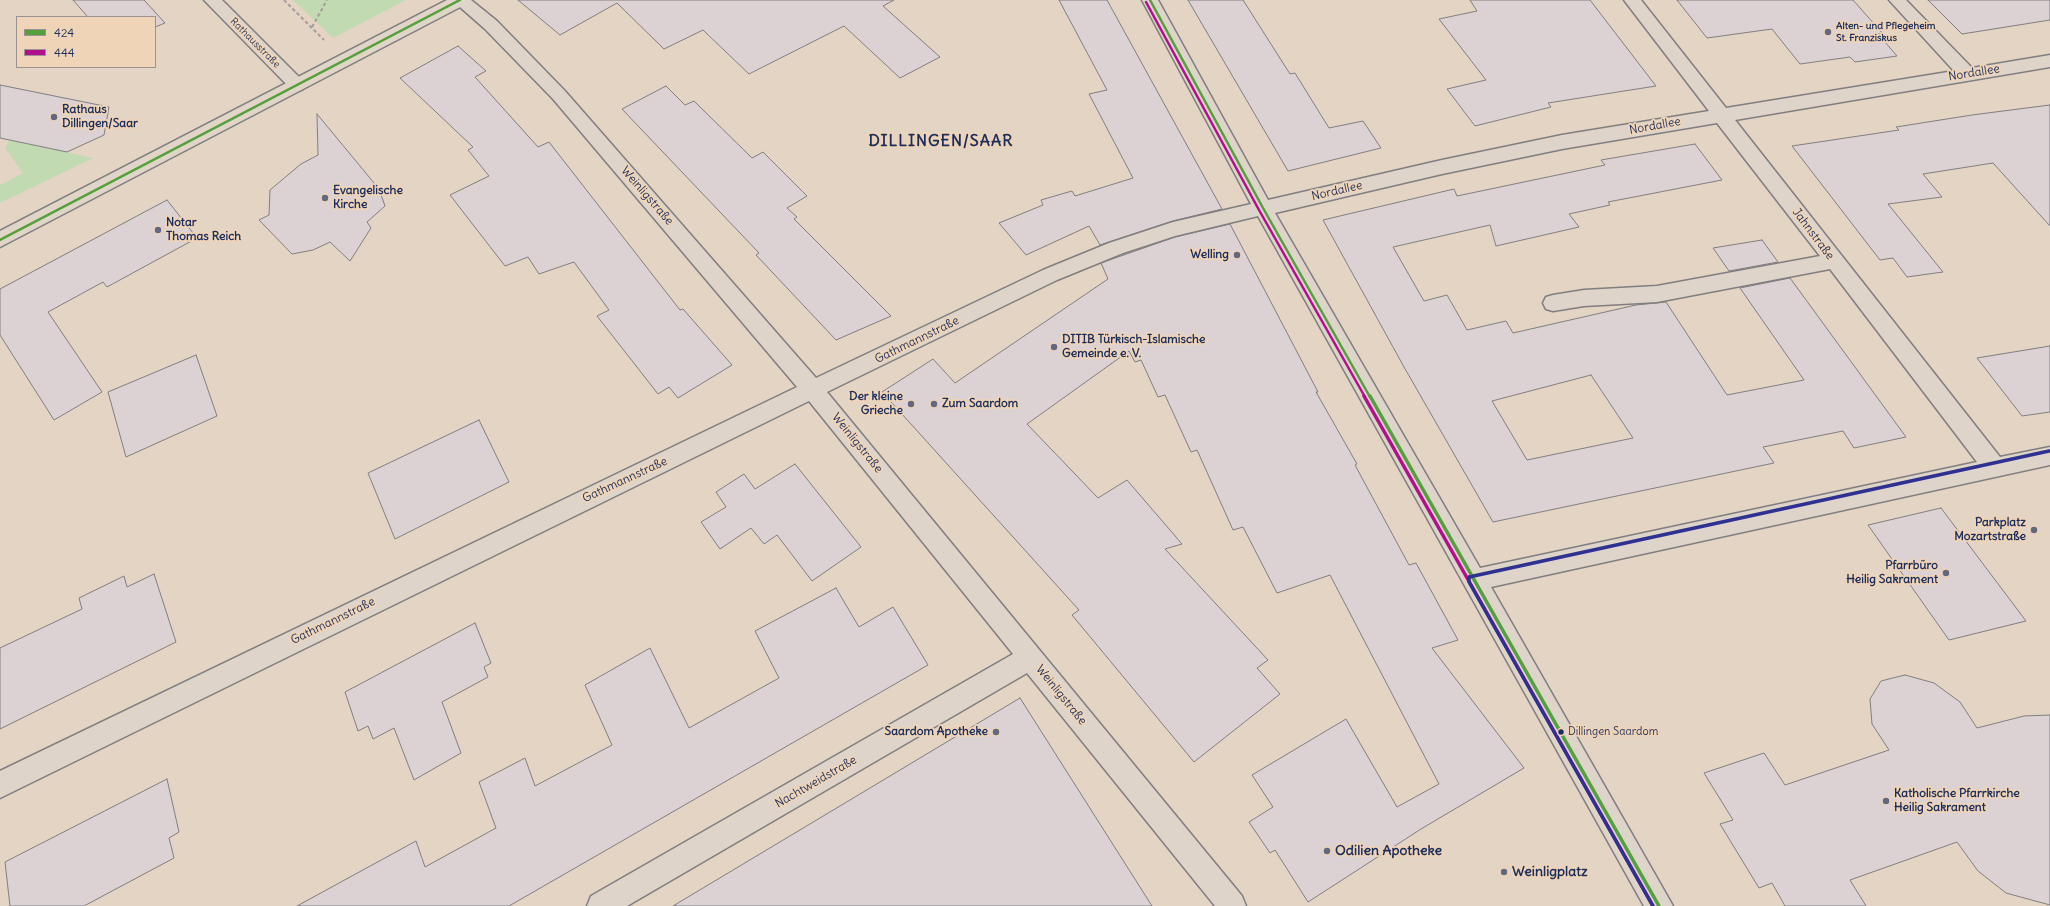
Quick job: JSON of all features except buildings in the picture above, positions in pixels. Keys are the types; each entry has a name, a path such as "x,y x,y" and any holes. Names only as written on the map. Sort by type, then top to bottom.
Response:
{"main road":[{"path":"0,240 460,0"}],"street":[{"name":"Rathausstraße","path":"212,0 297,85"},
{"name":"Weinligstraße","path":"460,0 490,25 559,95 814,390 1232,906"},
{"path":"1150,0 1263,208 1659,906"},
{"name":"Jahnstraße","path":"1632,0 1995,468"},
{"path":"1897,0 1967,74"},
{"name":"Nordallee","path":"1263,208 1449,165 1562,142 2050,61"},
{"name":"Gathmannstraße","path":"0,785 541,520 814,390 1050,275 1116,248 1174,229 1263,208"},
{"path":"1552,303 1584,298 1656,294 1834,261"},
{"path":"1473,580 2050,456"},
{"name":"Nachtweidstraße","path":"601,906 1031,657"}],"path":[{"path":"284,0 328,43"},
{"path":"312,27 327,0"}],"green space":[{"path":"293,0 406,0 333,38"},
{"path":"10,140 93,158 0,203 0,185 23,173 5,148"}],"transit line":[{"name":"424","path":"0,240 460,0"},
{"name":"424","path":"1150,0 1263,208 1659,906"},
{"name":"444","path":"1146,2 1259,210 1653,906"},
{"path":"1653,906 1469,582 1469,577 2049,451"}],"place":[{"name":"Alten- und Pflegeheim St. Franziskus","path":"1828,32"},
{"name":"Rathaus Dillingen/Saar","path":"54,117"},
{"name":"Evangelische Kirche","path":"325,198"},
{"name":"Notar Thomas Reich","path":"158,230"},
{"name":"Welling","path":"1237,255"},
{"name":"DITIB Türkisch-Islamische Gemeinde e. V.","path":"1054,347"},
{"name":"Der kleine Grieche","path":"911,404"},
{"name":"Zum Saardom","path":"934,404"},
{"name":"Parkplatz Mozartstraße","path":"2034,530"},
{"name":"Pfarrbüro Heilig Sakrament","path":"1946,573"},
{"name":"Saardom Apotheke","path":"996,732"},
{"name":"Dillingen Saardom","path":"1561,732"},
{"name":"Katholische Pfarrkirche Heilig Sakrament","path":"1886,801"},
{"name":"Odilien Apotheke","path":"1327,851"},
{"name":"Weinligplatz","path":"1504,872"}],"district":[{"name":"DILLINGEN/SAAR","path":"941,141"}]}
